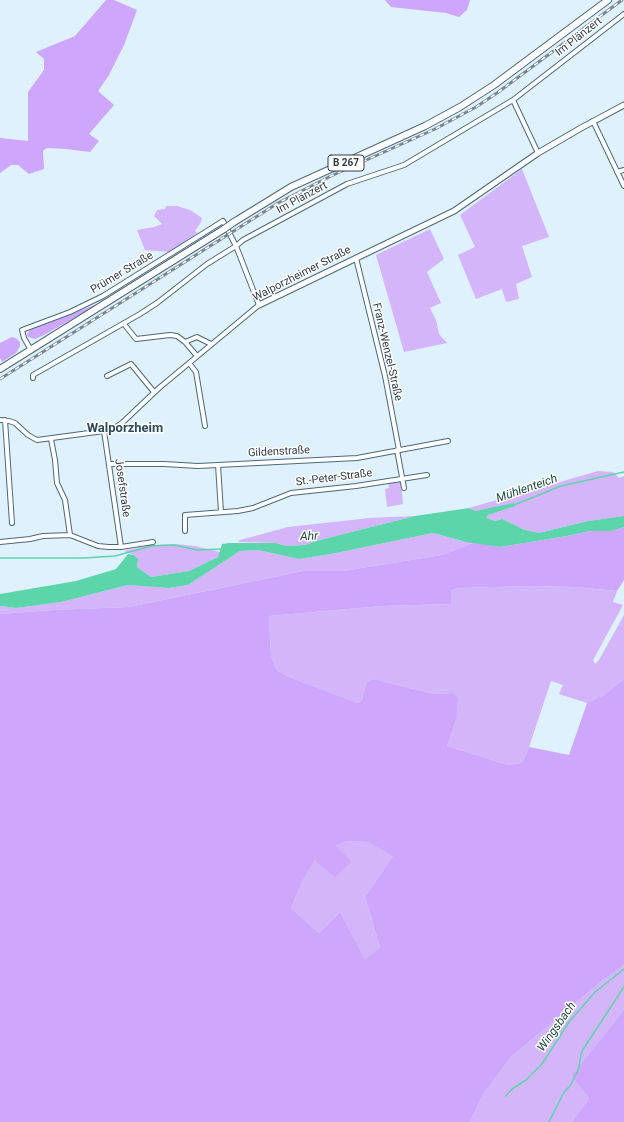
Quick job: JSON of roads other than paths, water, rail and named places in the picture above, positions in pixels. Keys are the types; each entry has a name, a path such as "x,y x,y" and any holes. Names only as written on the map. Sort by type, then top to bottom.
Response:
{"main road":[{"name":"B 267","path":"0,369 291,187 425,126 460,106 494,85 608,0"}],"street":[{"name":"Im Plänzert","path":"33,378 33,375 124,324 157,303 207,264 243,240 347,184 404,165 512,100 624,14"},
{"path":"512,100 538,153"},
{"name":"Walporzheimer Straße","path":"0,420 5,420 18,426 32,439 37,440 104,431 116,427 154,392 259,305 454,211 538,153 624,105"},
{"path":"593,121 624,186"},
{"path":"617,172 624,170"},
{"name":"Prümer Straße","path":"31,350 24,338 22,330 70,312 104,296 224,221 236,246"},
{"path":"236,246 259,305"},
{"name":"Franz-Wenzel-Straße","path":"356,258 385,376 404,488"},
{"path":"124,324 136,339 170,334 177,336 185,342 197,356"},
{"path":"185,342 197,337 211,344"},
{"path":"189,363 196,372 205,426"},
{"path":"106,376 131,364 154,392"},
{"path":"5,420 12,523"},
{"name":"Josefstraße","path":"104,431 121,546"},
{"path":"51,439 57,483 65,500 70,535"},
{"name":"Gildenstraße","path":"109,464 164,464 198,466 357,458 448,441"},
{"path":"218,465 221,512"},
{"name":"St.-Peter-Straße","path":"185,532 185,515 253,508 291,492 356,486 427,475"},
{"path":"0,542 43,536 70,535 98,546 121,546 152,542"}],"waterway":[{"name":"Mühlenteich","path":"514,505 561,486 624,472"},
{"path":"0,558 84,558 115,556 151,546 174,545 197,550 222,549"},
{"name":"Wingsbach","path":"506,1096 512,1089 526,1080 542,1064 569,1022 595,992 624,969"},
{"name":"Wingsbach","path":"549,1122 564,1092 570,1086 578,1070 582,1051 624,987"}],"railway":[{"path":"0,379 278,203 331,176 435,129 476,107 622,0"}],"district":[{"name":"Walporzheim","path":"125,429"}],"water label":[{"name":"Ahr","path":"309,537"}]}
